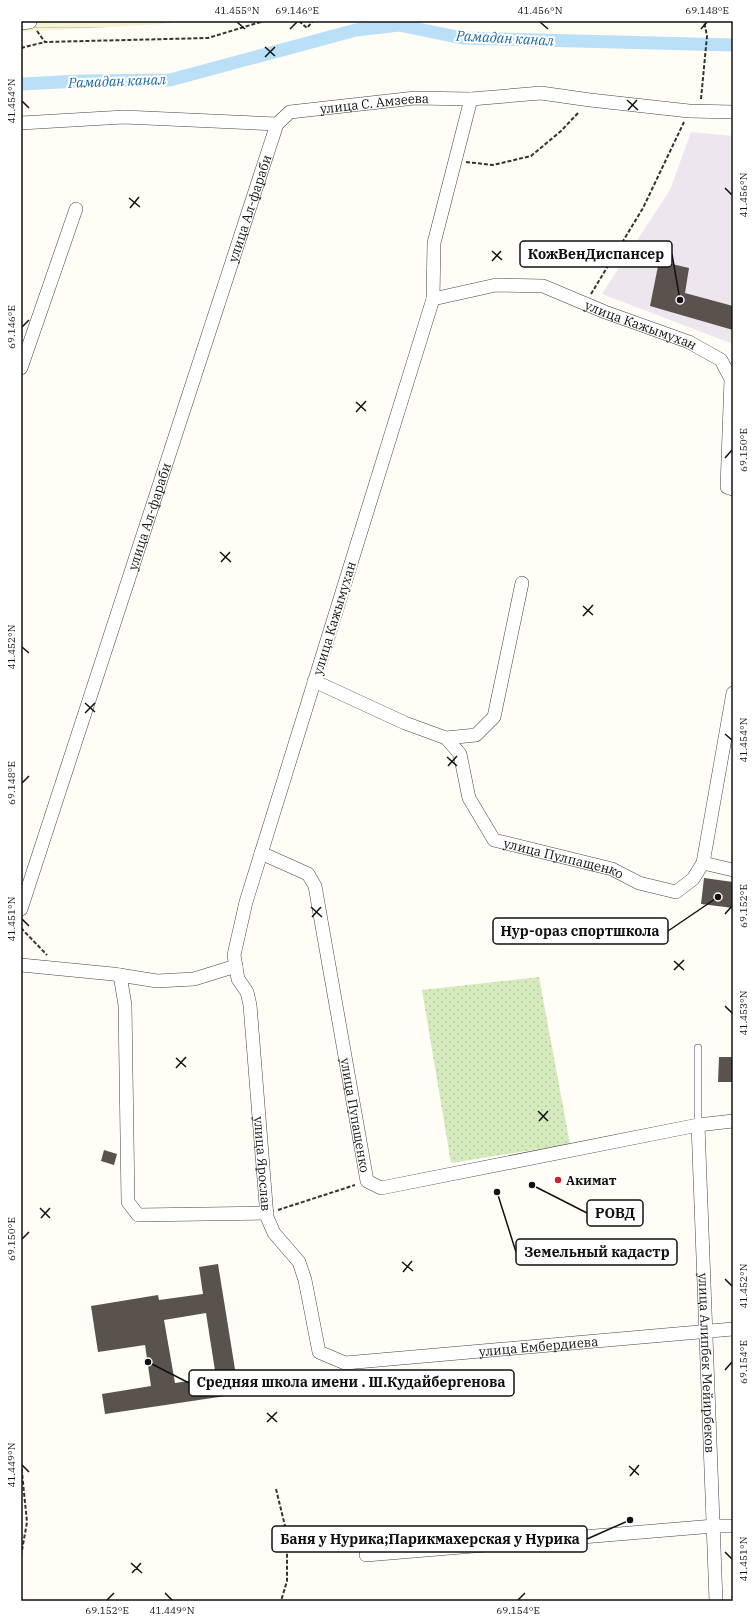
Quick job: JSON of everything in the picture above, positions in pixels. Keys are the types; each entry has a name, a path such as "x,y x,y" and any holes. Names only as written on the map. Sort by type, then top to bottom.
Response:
{"street":[{"name":"улица С. Амзеева","path":"277,124 290,112 415,98 471,99 541,93 590,100 695,111 733,112"},
{"name":"улица Кажымухан","path":"237,938 241,919 261,853 433,299 434,243 471,99"},
{"path":"21,123 124,117 277,124"},
{"name":"улица Ал-фараби","path":"21,909 277,124"},
{"path":"21,368 76,209"},
{"name":"улица Кажымухан","path":"433,299 496,285 542,286 689,342 721,360 731,379 730,488"},
{"path":"446,738 476,735 494,716 522,583"},
{"name":"улица Пулпащенко","path":"314,681 405,723 446,738 460,754 469,798 494,840 612,869 639,883 676,892 693,879 703,863 733,693"},
{"name":"улица Пупащенко","path":"261,853 308,874 315,886 367,1181 381,1188 698,1125 733,1121"},
{"path":"703,863 733,870"},
{"name":"улица Ярослав","path":"237,938 234,955 238,979 247,992 250,1005 267,1213 274,1233 299,1262 305,1280 319,1352 344,1363"},
{"path":"21,965 120,975 157,981 194,979 236,966"},
{"path":"120,975 125,1005 128,1202 138,1215 267,1213"},
{"name":"улица Алипбек Мейирбеков","path":"698,1125 716,1601"},
{"name":"улица Ембердиева","path":"344,1363 733,1329"},
{"path":"366,1555 714,1526 733,1526"}],"lane":[{"path":"698,1048 698,1125"}],"path":[{"path":"21,48 45,42 208,38 264,21"},
{"path":"299,21 307,28 313,21"},
{"path":"586,304 643,208 695,111 707,36 704,21"},
{"path":"26,22 45,42"},
{"path":"455,160 493,166 531,156 561,131 590,100"},
{"path":"21,928 60,968"},
{"path":"267,1213 367,1181"},
{"path":"21,1462 27,1522 21,1556"},
{"path":"276,1488 287,1534 287,1581 281,1601"}],"shaded area":[{"path":"21,21 179,21 162,24 21,32"},
{"path":"691,132 733,136 733,344 602,294 670,190"}],"green space":[{"path":"539,977 570,1144 451,1163 422,990"}],"building":[{"path":"659,261 689,268 685,293 733,306 733,330 650,306"},
{"path":"704,878 733,882 733,908 701,904"},
{"path":"719,1057 733,1057 733,1082 718,1082"},
{"path":"104,1150 117,1154 114,1165 101,1161"},
{"path":"218,1264 239,1394 105,1414 102,1394 151,1386 145,1345 98,1352 91,1306 158,1295 159,1300 203,1294 199,1267","holes":["206,1313 216,1377 175,1383 164,1320"]}],"waterway":[{"name":"Рамадан канал","path":"21,84 81,81 170,80 356,30 399,25 462,38 733,45"}],"place":[{"name":"КожВенДиспансер","path":"680,300"},
{"name":"Нур-ораз спортшкола","path":"718,897"},
{"name":"Акимат","path":"558,1180"},
{"name":"РОВД","path":"532,1185"},
{"name":"Земельный кадастр","path":"497,1192"},
{"name":"Средняя школа имени . Ш.Кудайбергенова","path":"148,1362"},
{"name":"Баня у Нурика;Парикмахерская у Нурика","path":"630,1520"}]}
